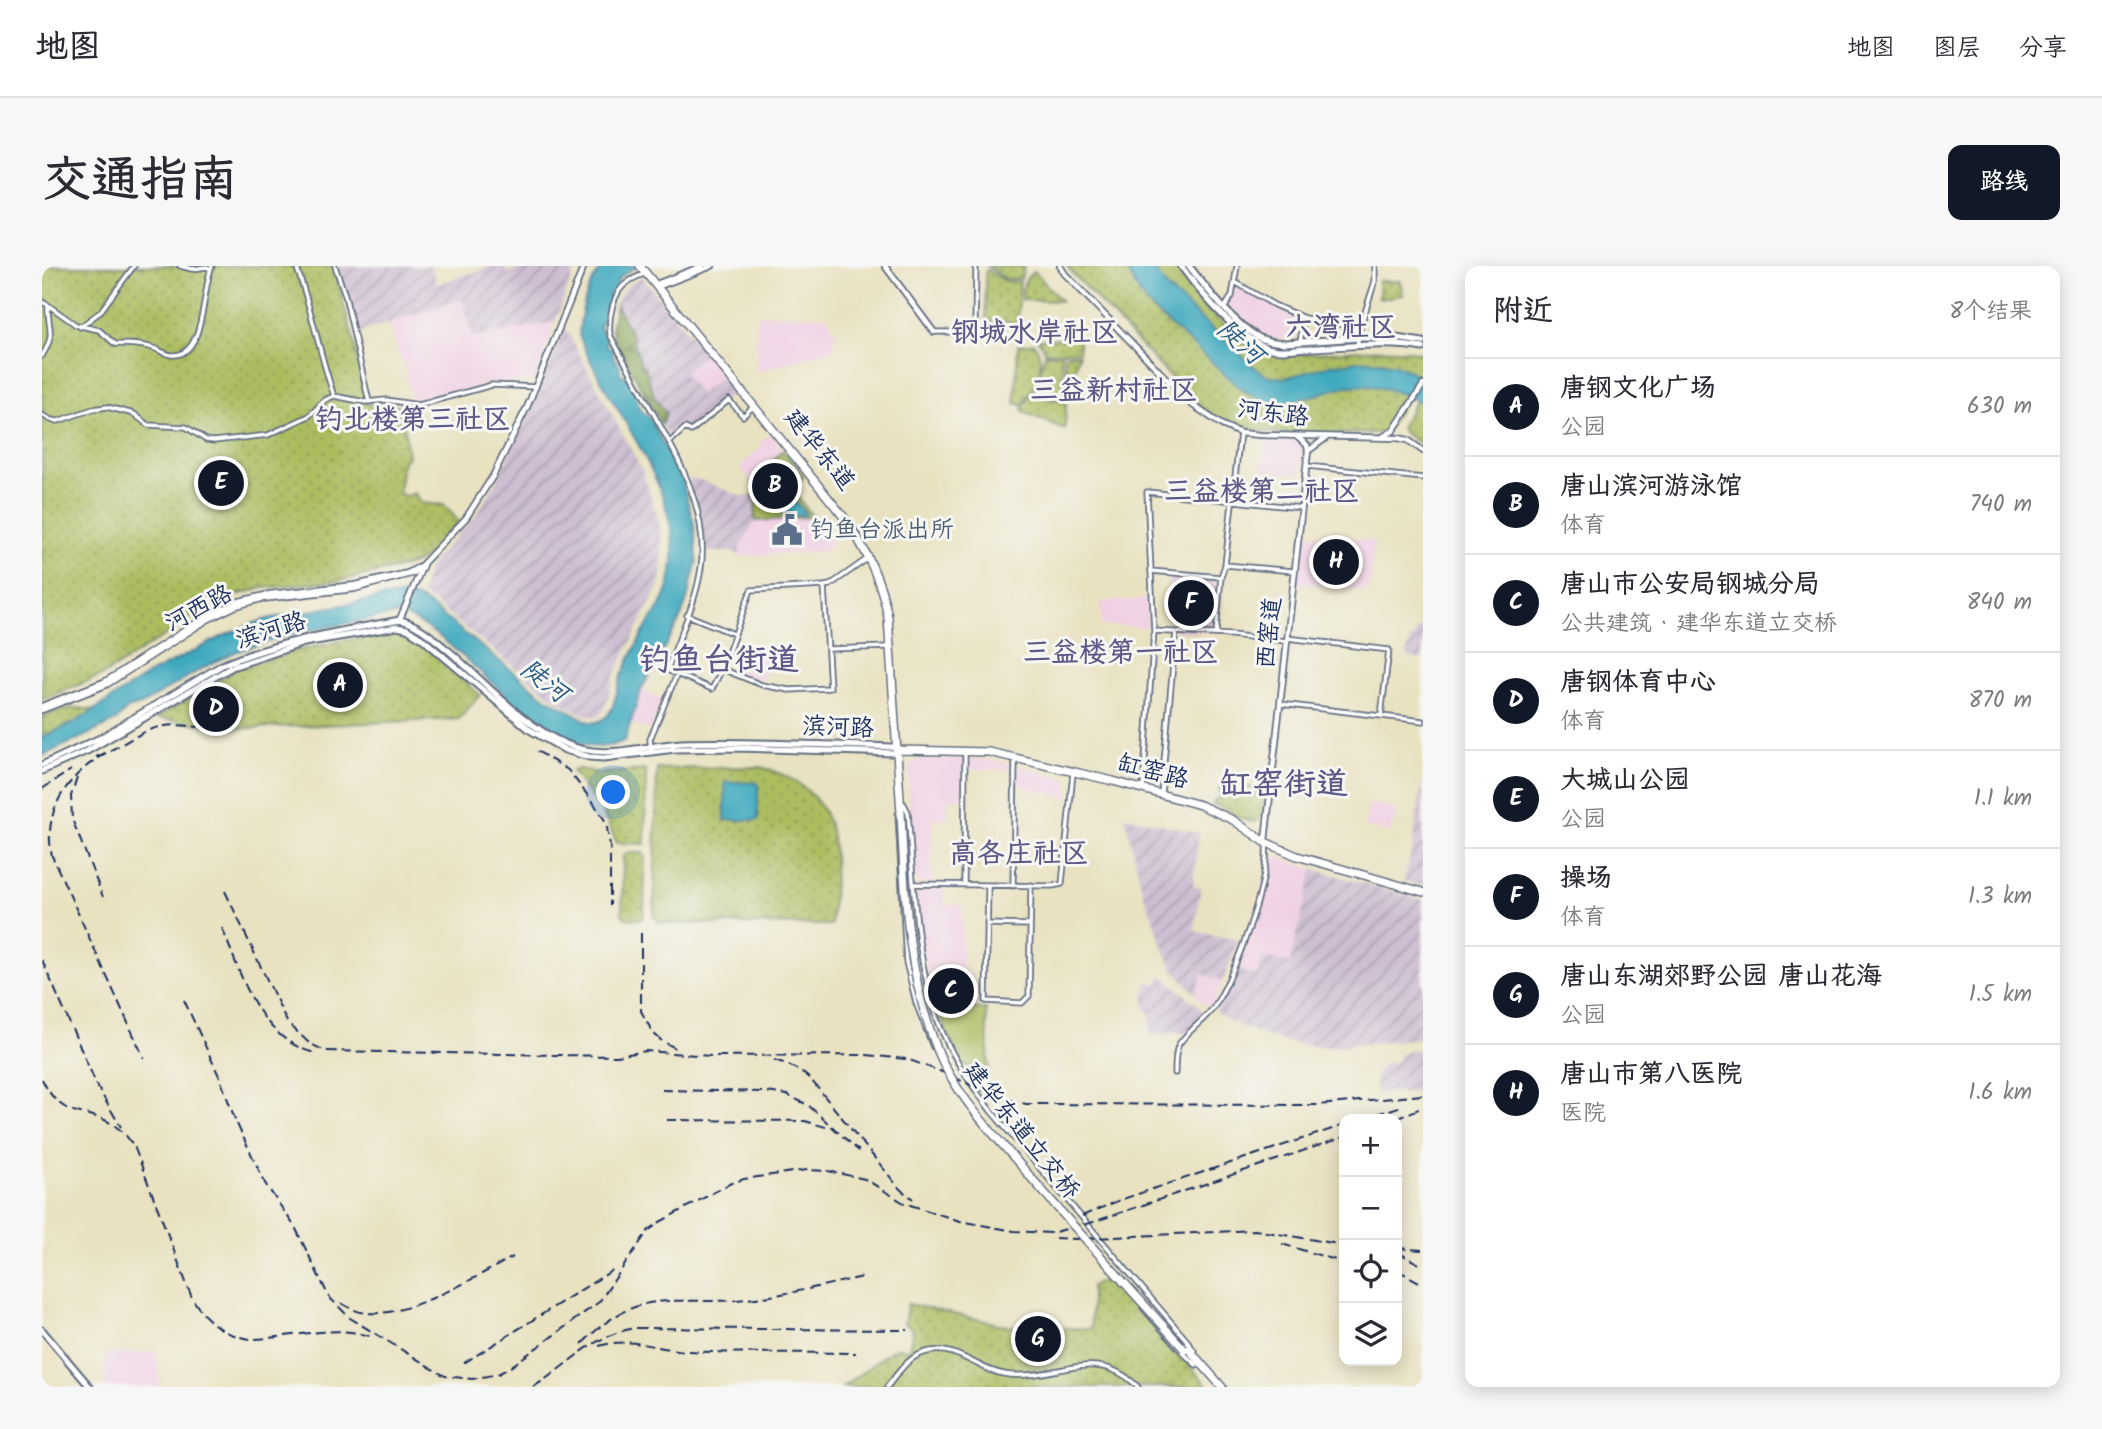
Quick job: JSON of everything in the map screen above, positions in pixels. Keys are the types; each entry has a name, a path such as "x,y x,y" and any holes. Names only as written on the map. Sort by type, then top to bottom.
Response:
{"main road":[{"path":"1181,266 1252,341 1274,349 1393,344 1423,348"},
{"path":"1189,266 1223,310 1248,330 1270,342 1359,338 1396,338 1423,342"},
{"name":"建华东道","path":"644,268 845,512 869,550 889,603 894,639 897,750"},
{"name":"建华东道","path":"659,285 843,516 869,557 882,590 888,617 903,809"},
{"name":"滨河路","path":"399,621 530,730 565,750 589,757 604,758 681,743 897,750"},
{"name":"滨河路","path":"42,765 100,738 222,665 301,639 399,621"},
{"name":"滨河路","path":"42,771 97,745 232,667 304,643 399,621"},
{"name":"缸窑路","path":"897,750 989,752 1143,789 1200,805 1233,820 1265,842 1297,856 1423,892"},
{"name":"建华东道立交桥","path":"903,809 917,970 941,1050 952,1071 988,1122 1199,1365"},
{"path":"42,1330 90,1387"},
{"path":"1199,1365 1217,1387"},
{"path":"1199,1365 1222,1387"}],"street":[{"path":"80,327 100,312 134,266"},
{"path":"42,302 80,327 96,328 115,344 142,345 173,355 187,352 199,327 211,268 192,269 181,266"},
{"path":"296,266 309,300 334,396"},
{"path":"335,266 345,295 369,402"},
{"name":"河西路","path":"42,708 106,685 207,620 236,606 261,599 354,589 408,576 424,564 475,507 513,439 584,266"},
{"path":"659,285 702,266"},
{"path":"659,285 712,266"},
{"path":"885,266 934,332 959,332 975,324 976,266"},
{"name":"河东路","path":"1060,266 1126,339 1191,404 1215,421 1240,432 1296,437 1380,437 1408,440"},
{"path":"1223,310 1230,302 1237,266"},
{"path":"1357,346 1375,281 1375,266"},
{"path":"644,268 621,288 611,313 610,335 670,442 687,480 702,533 701,569 667,670 712,689 751,590 824,586 869,557"},
{"path":"1236,282 1262,299 1304,317 1360,328"},
{"path":"42,356 51,341 51,329 45,318 48,305"},
{"path":"1300,342 1304,317"},
{"path":"42,415 58,421 107,407 134,414 148,425 190,428 206,440 214,441 268,435 309,416 325,400 334,396 369,402 386,400 419,405 492,385 536,387"},
{"path":"1380,437 1388,435 1398,423 1423,385"},
{"path":"670,442 685,428 691,431 729,400 743,416 754,406"},
{"path":"1398,423 1400,432 1423,451"},
{"path":"1216,634 1240,432"},
{"path":"1296,437 1307,445 1308,451 1328,437"},
{"name":"西窑道","path":"1265,842 1308,451"},
{"path":"1307,466 1423,478"},
{"path":"1143,789 1154,631 1147,492 1302,508"},
{"path":"399,621 424,564"},
{"path":"1226,565 1294,572"},
{"path":"1151,571 1222,577"},
{"path":"722,669 762,685 789,690 830,688 824,586"},
{"path":"687,615 734,634"},
{"path":"1154,631 1287,639 1389,650 1381,716"},
{"path":"1161,794 1176,632"},
{"path":"828,649 891,647"},
{"path":"651,750 650,739 677,674"},
{"path":"1281,704 1423,720"},
{"path":"964,886 965,752"},
{"path":"1013,886 1015,757"},
{"path":"915,884 1062,884 1073,771"},
{"path":"903,809 908,813 920,949 929,988 940,1026 966,1075 991,1111 1189,1343 1199,1365 1172,1341 983,1125 949,1078 924,1027 906,962 898,817 903,809"},
{"path":"1175,1073 1178,1046 1210,1013 1232,972 1260,885 1265,862 1265,842"},
{"path":"988,886 986,1002 1023,1003 1029,996 1031,886"},
{"path":"987,924 1030,925"},
{"path":"887,1387 905,1363 916,1355 939,1350 957,1354 988,1371 1014,1376 1045,1373 1073,1366 1098,1365 1124,1375 1138,1387"}],"shaded area":[{"path":"337,266 431,266 437,284 493,266 505,266 507,273 529,266 576,266 555,322 473,337 462,299 357,333"},
{"path":"642,277 705,354 683,372 700,394 723,376 735,391 669,439 661,424 666,414 654,396 645,367 642,367 630,332 616,305 621,293"},
{"path":"1233,283 1300,318 1295,339 1265,337 1246,324 1228,305"},
{"path":"462,299 473,337 555,322 536,380 486,384 413,406 405,369 388,323"},
{"path":"759,314 827,316 835,332 833,350 756,372"},
{"path":"565,327 642,470 658,519 662,541 661,581 614,677 604,710 596,717 584,715 557,701 421,595 434,559 475,517 493,488 537,395"},
{"path":"705,354 723,376 700,394 683,372"},
{"path":"770,434 783,450 752,482 740,467 762,446 759,443"},
{"path":"1266,439 1298,440 1303,446 1300,475 1262,470"},
{"path":"697,479 741,496 753,496 756,500 755,521 740,547 740,556 732,552 705,552 702,523 688,480"},
{"name":"钓鱼台派出所","path":"813,517 831,539 827,551 740,556 740,547 755,521"},
{"path":"1303,533 1374,541 1370,586 1366,591 1298,583"},
{"path":"1169,578 1220,582 1214,631 1171,630"},
{"path":"1147,599 1148,627 1101,625 1101,602"},
{"path":"1423,626 1423,660 1408,657 1410,640"},
{"path":"749,643 772,652 761,683 737,674"},
{"path":"641,690 662,699 650,730 633,724 632,719"},
{"path":"920,759 981,759 1002,762 1066,779 1069,784 1068,798 1016,784 1016,770 964,769 963,798 949,798 947,818 932,819 931,883 916,882 908,771 911,764"},
{"path":"1423,779 1423,886 1404,881"},
{"path":"1370,803 1397,810 1390,833 1364,826"},
{"path":"1125,816 1199,833 1193,886 1201,888 1194,931 1238,940 1223,981 1202,974 1196,994 1176,973 1167,957 1142,889"},
{"path":"1272,854 1313,869 1290,964 1259,975 1236,971 1246,946"},
{"path":"1313,869 1423,900 1423,1038 1330,1047 1308,1046 1257,1033 1215,1012 1236,971 1259,975 1262,957 1290,963"},
{"path":"916,886 944,887 944,905 962,905 963,974 971,975 971,1008 935,1008 921,944"},
{"path":"1201,974 1223,981 1213,1005 1209,1007 1196,997"},
{"path":"1161,975 1199,1006 1204,1017 1187,1034 1180,1032 1151,1035 1150,1015 1145,1008 1144,991 1147,982 1158,984"},
{"path":"1410,1050 1423,1050 1423,1091 1376,1093 1375,1077 1383,1064 1397,1062 1399,1055"},
{"path":"156,1352 160,1387 105,1387 105,1353"}],"green space":[{"path":"42,266 333,266 352,334 367,404 402,406 408,457 402,466 400,494 407,496 415,493 421,503 444,505 459,522 423,559 411,565 339,581 262,588 227,598 105,674 42,700"},
{"path":"987,266 1024,266 1021,279 1005,279"},
{"path":"1067,266 1174,266 1216,316 1255,348 1267,353 1285,355 1370,350 1423,353 1423,374 1388,427 1378,433 1282,433 1236,425 1195,403"},
{"path":"987,270 1005,281 1020,282 1017,323 986,322"},
{"path":"1034,271 1061,301 1022,300 1024,284"},
{"path":"1379,281 1400,281 1403,295 1379,298"},
{"path":"616,305 630,332 642,367 645,367 654,396 666,414 661,424 614,338 611,329"},
{"path":"1079,338 1079,351 1045,352 1038,339"},
{"path":"1034,343 1040,360 1039,375 1022,405 1015,403 1018,345"},
{"path":"1045,354 1062,354 1062,395 1053,398 1038,387 1041,370"},
{"path":"1079,354 1066,398 1065,356"},
{"path":"1423,388 1423,446 1403,432 1401,426"},
{"path":"1036,389 1051,400 1062,399 1066,403 1065,429 1023,412 1023,406"},
{"path":"783,450 804,476 792,490 813,517 755,521 756,500 753,496 758,490 752,482"},
{"path":"1184,585 1201,586 1199,622 1181,620"},
{"path":"397,630 413,635 480,695 459,719 231,729 157,718 239,668 299,650"},
{"path":"76,708 96,710 42,737 42,717"},
{"path":"761,767 789,778 809,792 822,809 830,828 834,850 831,925 660,923 654,917 657,769"},
{"path":"579,769 600,773 646,770 645,844 617,843 604,815 572,771"},
{"path":"1223,784 1264,789 1262,815 1257,821 1246,820 1213,805 1219,798 1219,788"},
{"path":"627,853 643,853 645,856 644,915 641,919 626,918 622,914 623,857"},
{"path":"936,1008 986,1009 989,1070 962,1065"},
{"path":"1110,1279 1209,1387 843,1387 889,1352 897,1348 909,1350 913,1329 904,1323 908,1304 1008,1326 1091,1329 1091,1287"}],"water":[{"path":"607,266 637,266 617,281 618,286 609,295 610,304 605,307 605,317 599,327 607,339 606,345 612,349 620,366 620,374 627,377 640,410 650,418 682,480 694,524 697,561 680,619 641,690 625,740 597,747 568,740 539,722 509,698 451,646 424,626 398,614 296,633 235,652 141,705 127,709 118,719 106,726 42,756 42,737 74,723 149,674 223,636 267,619 402,594 427,603 545,697 589,722 604,719 613,706 622,675 665,596 669,586 673,552 669,519 659,487 579,335 583,307 590,286 600,270"},
{"path":"1125,266 1152,266 1168,289 1268,376 1285,378 1331,365 1368,360 1395,365 1423,377 1423,403 1388,389 1360,385 1284,402 1254,396 1236,384 1153,310 1141,296"},
{"path":"789,494 805,515 786,516 780,510"},
{"path":"725,782 758,783 758,820 725,820"}],"railway":[{"path":"96,757 155,728 181,725 198,727"},
{"path":"537,751 568,770 606,822 610,846 610,906"},
{"path":"106,753 80,772 61,796 51,824 52,856 144,1058"},
{"path":"42,789 71,770"},
{"path":"77,778 71,796 72,819 103,897"},
{"path":"225,891 287,1022 309,1043 325,1051 617,1056 646,1051 710,1056 867,1055 907,1059 998,1097 1026,1104 1318,1105 1423,1095"},
{"path":"222,928 245,985 266,1020 295,1046 315,1053"},
{"path":"641,933 641,1011 653,1033 679,1050"},
{"path":"42,960 98,1088 121,1127"},
{"path":"184,1000 266,1185 295,1227 329,1297 350,1318 445,1376 472,1379 498,1374 509,1368 599,1302 648,1231 729,1184 744,1179 807,1170 828,1171 865,1179 904,1203 960,1221 1014,1231 1051,1233 1090,1223 1339,1139"},
{"path":"774,1060 785,1063 812,1081 900,1189 913,1199"},
{"path":"42,1079 50,1094 59,1103 68,1109 108,1122 123,1132 134,1146 192,1298 216,1326 250,1339 328,1331 372,1337"},
{"path":"662,1090 767,1092 787,1095 808,1105 859,1151"},
{"path":"1377,1114 1402,1106"},
{"path":"1402,1116 1423,1107"},
{"path":"667,1120 805,1121 829,1128"},
{"path":"1082,1216 1120,1200 1339,1127"},
{"path":"1055,1238 1255,1230 1339,1244"},
{"path":"1282,1244 1339,1261"},
{"path":"1402,1248 1423,1250"},
{"path":"1402,1255 1423,1266"},
{"path":"341,1303 367,1313 403,1309 442,1294 513,1257"},
{"path":"464,1363 616,1268"},
{"path":"1402,1273 1423,1284"},
{"path":"582,1344 622,1312 641,1305 762,1297 863,1277"},
{"path":"533,1387 593,1344 635,1328 908,1330"},
{"path":"599,1346 623,1342 689,1351 856,1353"}],"place":[{"name":"大城山公园","path":"221,483"},
{"name":"唐山滨河游泳馆","path":"775,486"},
{"name":"钓鱼台派出所","path":"787,530"},
{"name":"唐山市第八医院","path":"1336,562"},
{"name":"操场","path":"1191,603"},
{"name":"唐钢文化广场","path":"340,685"},
{"name":"唐钢体育中心","path":"216,709"},
{"name":"唐山市公安局钢城分局","path":"951,991"},
{"name":"唐山东湖郊野公园 唐山花海","path":"1038,1339"}],"district":[{"name":"六湾社区","path":"1341,328"},
{"name":"钢城水岸社区","path":"1035,333"},
{"name":"三益新村社区","path":"1114,391"},
{"name":"钓北楼第三社区","path":"413,420"},
{"name":"三益楼第二社区","path":"1262,492"},
{"name":"三益楼第一社区","path":"1121,653"},
{"name":"钓鱼台街道","path":"719,661"},
{"name":"缸窑街道","path":"1284,785"},
{"name":"高各庄社区","path":"1019,854"}],"water label":[{"name":"陡河","path":"1240,343"},
{"name":"陡河","path":"544,682"}]}
